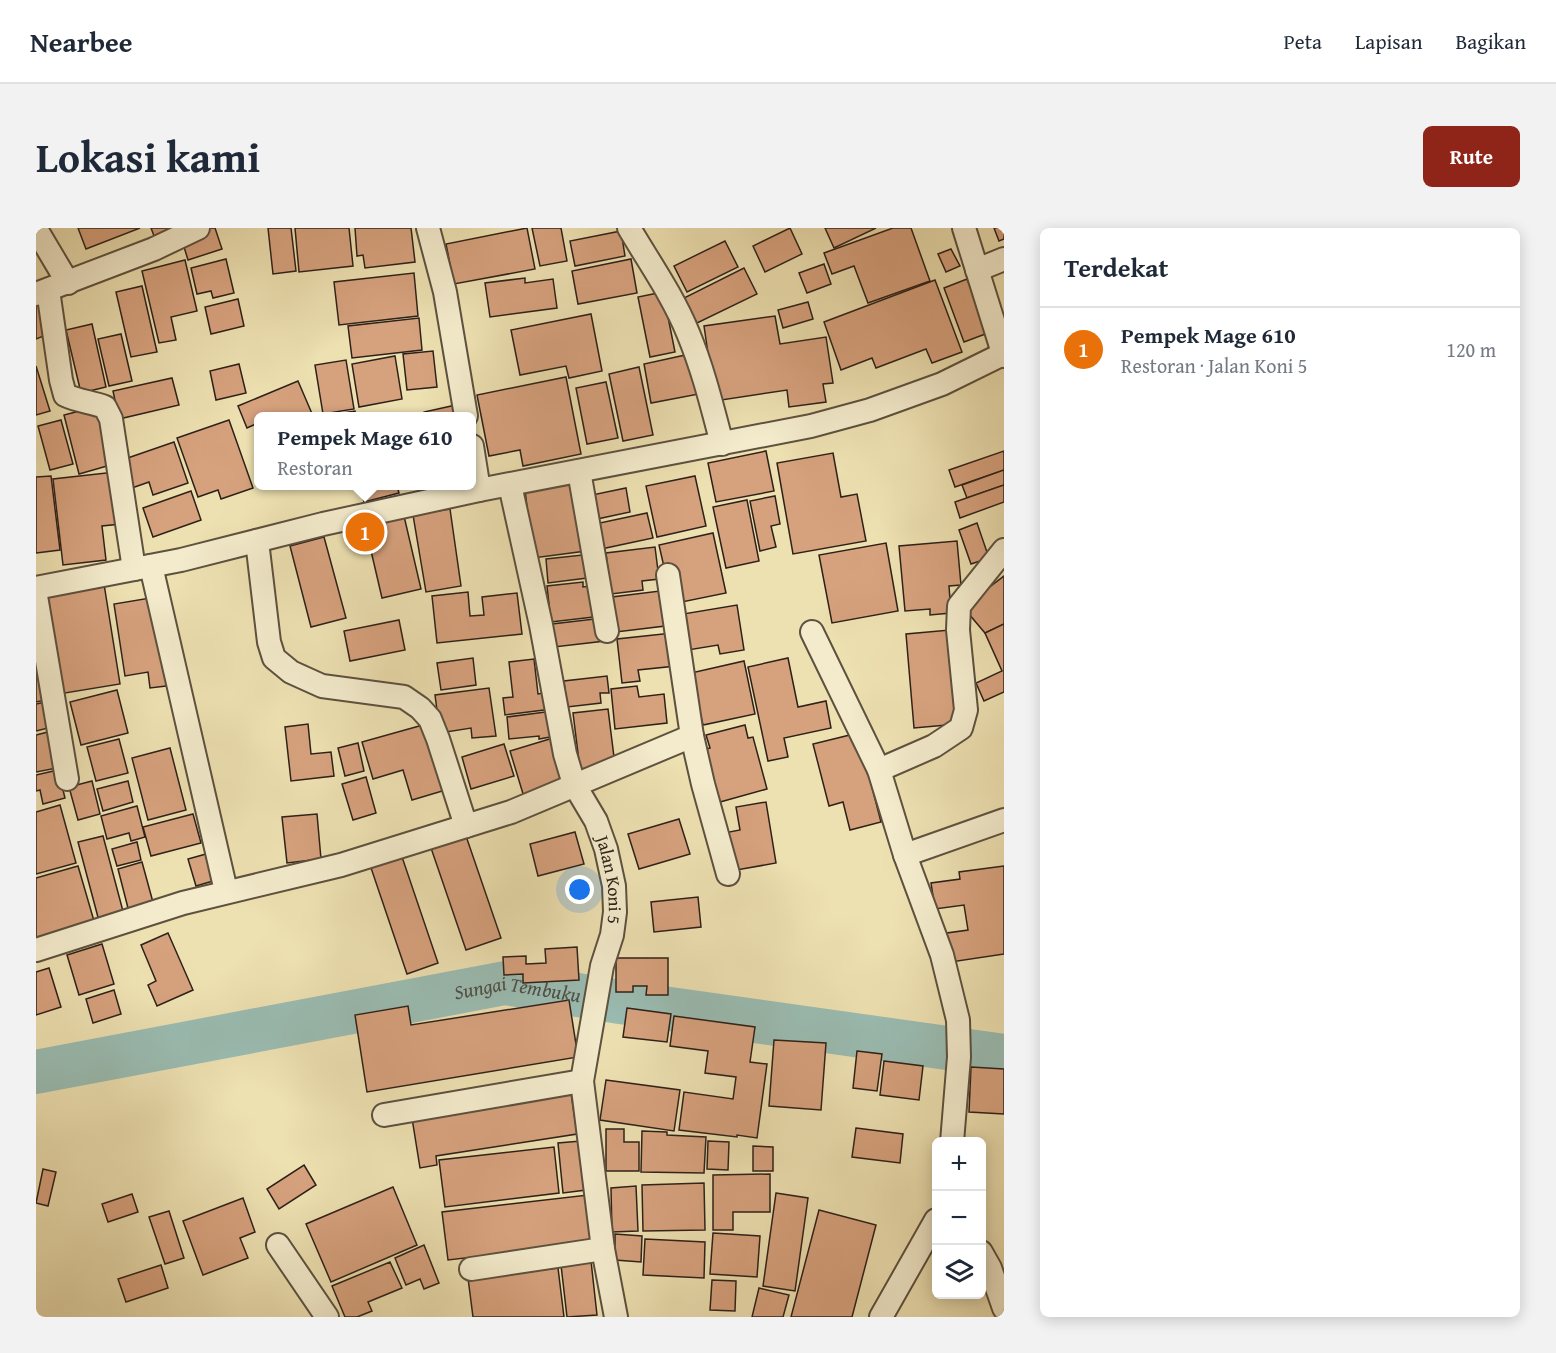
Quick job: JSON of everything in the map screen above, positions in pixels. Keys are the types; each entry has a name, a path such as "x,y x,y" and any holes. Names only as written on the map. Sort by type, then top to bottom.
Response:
{"street":[{"path":"51,289 154,249 198,228"},
{"path":"428,228 445,292 465,412"},
{"path":"628,228 667,291 688,331 706,382 722,444"},
{"path":"36,588 181,561 323,524 479,490 811,426 870,410 942,384 1004,355 964,228"},
{"path":"36,229 51,289 61,380 65,395 105,407 111,419 143,568 226,891"},
{"path":"977,270 1004,260"},
{"path":"579,471 607,631"},
{"path":"476,474 479,490"},
{"name":"Jalan Koni 5","path":"510,485 542,625 566,754 574,784 596,822 606,849 614,886 615,912 612,935 602,966 582,1081 603,1249 616,1317"},
{"path":"257,541 273,658 291,672 322,686 404,697 420,708 430,719 438,739 466,826"},
{"path":"879,770 934,746 961,728 966,710 958,630 959,606 1004,550"},
{"path":"668,575 692,736 728,874"},
{"path":"36,596 67,779"},
{"path":"812,632 879,770 906,855 942,955 958,1020 959,1057 952,1137"},
{"path":"36,950 226,891 340,866 511,812 692,736"},
{"path":"906,855 1004,820"},
{"path":"384,1115 582,1081"},
{"path":"881,1317 932,1227"},
{"path":"278,1245 327,1317"},
{"path":"471,1269 603,1249"},
{"path":"986,1261 1004,1308"}],"building":[{"path":"78,228 140,228 86,249"},
{"path":"151,228 189,228 156,241"},
{"path":"215,228 222,249 188,260 181,237"},
{"path":"268,228 291,228 296,271 273,274"},
{"path":"295,228 349,228 353,266 299,272"},
{"path":"355,228 411,228 415,262 365,268 363,255 357,256"},
{"path":"527,228 535,269 454,284 446,244"},
{"path":"532,228 561,228 567,261 540,266"},
{"path":"790,228 802,254 765,272 753,246"},
{"path":"825,228 876,228 834,248"},
{"path":"893,228 911,228 930,281 868,303 854,266 832,274 824,253"},
{"path":"994,228 1004,228 1004,239 999,241"},
{"path":"621,231 625,256 575,266 570,241"},
{"path":"725,241 738,267 687,292 674,266"},
{"path":"951,249 960,266 946,272 938,254"},
{"path":"226,259 234,293 213,298 211,291 197,294 191,268"},
{"path":"631,259 637,293 578,304 572,271"},
{"path":"185,260 197,311 171,317 176,340 159,343 142,271"},
{"path":"824,264 831,284 807,293 799,273"},
{"path":"744,268 757,294 697,323 684,298"},
{"path":"414,273 418,316 339,325 334,282"},
{"path":"525,278 525,283 553,279 557,308 490,317 485,283"},
{"path":"967,279 988,333 964,342 944,288"},
{"path":"935,280 962,352 932,363 926,349 876,368 872,358 841,370 824,322"},
{"path":"142,286 157,352 131,357 116,292"},
{"path":"663,292 675,352 650,357 638,297"},
{"path":"38,298 51,333 36,339 36,299"},
{"path":"238,299 244,326 211,334 205,307"},
{"path":"808,302 813,319 783,328 778,310"},
{"path":"591,314 602,371 569,378 566,366 520,375 511,330"},
{"path":"775,316 780,344 826,337 833,383 823,384 826,402 789,407 787,390 715,401 704,326"},
{"path":"419,318 422,350 352,358 348,326"},
{"path":"92,324 106,387 81,393 66,330"},
{"path":"121,334 132,381 109,386 98,339"},
{"path":"433,351 437,387 407,390 403,354"},
{"path":"690,354 699,394 651,403 644,364"},
{"path":"395,356 402,399 359,407 352,364"},
{"path":"346,360 354,409 323,412 315,365"},
{"path":"239,364 246,393 216,400 210,371"},
{"path":"36,366 50,411 36,415"},
{"path":"639,367 653,435 623,441 609,374"},
{"path":"566,377 581,454 523,466 520,450 489,456 477,395"},
{"path":"172,378 179,405 119,419 113,391"},
{"path":"298,381 311,412 254,412 254,425 247,428 238,406"},
{"path":"606,382 618,438 587,444 576,388"},
{"path":"456,405 458,412 424,412"},
{"path":"99,406 114,464 79,474 64,415"},
{"path":"61,420 73,464 50,470 38,426"},
{"path":"229,420 253,488 221,499 218,490 198,497 177,438"},
{"path":"174,442 188,483 153,495 149,482 129,489 119,461"},
{"path":"766,451 774,491 716,502 708,463"},
{"path":"1004,451 1004,470 955,487 949,470"},
{"path":"833,453 841,497 857,494 866,541 793,554 777,463"},
{"path":"1004,470 1004,485 967,498 962,485"},
{"path":"115,472 121,524 102,526 106,560 63,565 53,479"},
{"path":"51,476 60,550 36,553 36,477"},
{"path":"695,476 706,526 657,537 646,486"},
{"path":"578,484 586,551 533,558 525,490"},
{"path":"1004,485 1004,502 960,518 955,502"},
{"path":"626,488 630,512 597,519 592,495"},
{"path":"361,490 398,490 399,493 364,502"},
{"path":"191,491 201,520 153,537 143,508"},
{"path":"775,496 780,524 771,526 776,547 760,551 750,501"},
{"path":"747,500 759,561 726,568 713,507"},
{"path":"450,509 461,586 426,592 413,515"},
{"path":"647,513 653,538 601,549 595,524"},
{"path":"404,516 421,589 382,598 365,525"},
{"path":"977,523 989,558 971,564 959,530"},
{"path":"713,533 726,593 677,603 659,545"},
{"path":"324,537 346,618 311,627 290,546"},
{"path":"957,541 961,585 949,586 951,613 930,615 930,609 905,611 899,546"},
{"path":"886,543 898,611 832,623 819,555"},
{"path":"655,547 659,579 642,581 643,590 611,594 606,553"},
{"path":"592,554 595,577 548,583 546,559"},
{"path":"1004,576 1004,624 985,633 963,607"},
{"path":"583,582 583,587 599,585 602,616 551,622 547,586"},
{"path":"104,584 120,684 59,694 43,594"},
{"path":"660,591 665,626 616,632 612,597"},
{"path":"468,592 470,616 484,615 482,597 517,593 522,634 437,643 432,596"},
{"path":"150,598 174,685 150,688 148,672 125,676 114,604"},
{"path":"737,605 744,650 720,654 718,645 688,650 683,614"},
{"path":"603,618 605,641 554,647 552,624"},
{"path":"399,620 405,650 350,661 344,631"},
{"path":"1004,624 1004,692 984,701 976,683 1002,671 985,633"},
{"path":"950,630 958,724 914,728 906,634"},
{"path":"672,633 676,666 638,670 640,681 622,683 617,639"},
{"path":"473,658 476,685 441,690 437,663"},
{"path":"788,658 798,707 826,701 831,728 784,738 788,757 768,761 748,667"},
{"path":"534,659 538,694 550,692 552,709 505,715 503,698 513,697 509,662"},
{"path":"744,661 755,714 703,725 691,673"},
{"path":"44,673 50,699 36,702 36,675"},
{"path":"607,676 609,693 600,693 601,703 567,707 564,681"},
{"path":"637,686 639,697 664,694 667,723 615,729 611,689"},
{"path":"489,688 496,736 472,738 471,728 440,733 435,695"},
{"path":"117,690 128,733 81,745 70,702"},
{"path":"46,702 52,727 36,731 36,704"},
{"path":"608,709 615,765 580,769 573,713"},
{"path":"553,711 556,736 539,739 539,736 509,739 507,717"},
{"path":"430,723 449,789 412,800 403,770 373,779 362,742"},
{"path":"308,724 311,754 331,752 334,776 291,781 285,727"},
{"path":"745,725 748,738 753,737 767,789 720,802 717,791 709,793 706,749 710,748 706,735"},
{"path":"48,732 57,768 36,772 36,735"},
{"path":"858,733 881,822 850,830 843,802 829,806 813,744"},
{"path":"553,738 567,785 524,797 510,751"},
{"path":"119,739 128,773 96,781 87,747"},
{"path":"358,743 364,771 345,776 338,748"},
{"path":"504,744 514,776 471,789 462,757"},
{"path":"170,748 186,810 148,820 132,758"},
{"path":"58,770 65,798 43,804 40,790 36,791 36,775"},
{"path":"366,777 376,813 353,820 342,784"},
{"path":"92,781 100,814 78,820 69,787"},
{"path":"128,781 133,802 103,811 97,789"},
{"path":"766,802 776,863 731,871 724,833 740,830 736,807"},
{"path":"60,805 76,863 36,874 36,812"},
{"path":"137,806 145,837 131,841 129,833 107,839 101,816"},
{"path":"193,814 201,843 151,856 143,827"},
{"path":"317,814 321,859 287,863 282,817"},
{"path":"679,819 690,854 639,869 628,834"},
{"path":"575,832 584,864 538,876 530,844"},
{"path":"103,836 124,915 99,921 78,842"},
{"path":"466,836 501,938 466,950 431,848"},
{"path":"137,842 141,860 117,866 112,849"},
{"path":"400,851 438,963 407,974 369,862"},
{"path":"206,854 213,881 196,886 188,859"},
{"path":"142,862 154,906 129,912 118,869"},
{"path":"78,866 94,921 36,938 36,878"},
{"path":"1004,866 1004,954 951,962 947,933 968,930 964,905 935,909 931,883 960,879 959,872"},
{"path":"698,897 701,927 654,932 651,902"},
{"path":"168,933 193,990 157,1006 148,985 156,981 141,945"},
{"path":"102,944 114,984 79,995 67,955"},
{"path":"577,947 579,980 523,983 523,974 504,975 503,957 526,956 526,964 546,963 545,949"},
{"path":"616,958 668,958 668,995 646,995 647,986 633,986 633,992 616,992"},
{"path":"49,968 61,1007 36,1015 36,972"},
{"path":"114,990 121,1014 93,1023 86,999"},
{"path":"569,1000 578,1057 367,1092 355,1015 408,1006 411,1025"},
{"path":"627,1008 671,1014 667,1042 623,1037"},
{"path":"674,1016 755,1027 750,1062 767,1064 757,1138 679,1130 684,1092 733,1099 736,1077 705,1073 708,1051 670,1046"},
{"path":"774,1040 826,1043 821,1110 769,1106"},
{"path":"857,1051 882,1054 877,1091 853,1088"},
{"path":"884,1061 923,1066 919,1100 880,1095"},
{"path":"971,1067 1004,1069 1004,1114 969,1112"},
{"path":"606,1080 680,1090 674,1131 600,1120"},
{"path":"571,1093 577,1134 436,1156 437,1165 420,1168 412,1118"},
{"path":"856,1128 903,1134 900,1163 852,1157"},
{"path":"606,1129 624,1129 624,1142 639,1142 639,1171 606,1171"},
{"path":"642,1131 706,1137 704,1173 641,1172"},
{"path":"581,1141 586,1190 563,1193 558,1143"},
{"path":"708,1141 729,1142 728,1170 707,1169"},
{"path":"753,1146 773,1147 773,1171 753,1171"},
{"path":"554,1147 559,1193 445,1207 439,1160"},
{"path":"304,1165 316,1185 279,1209 267,1189"},
{"path":"43,1169 56,1172 48,1206 36,1203"},
{"path":"770,1174 770,1212 733,1212 733,1230 713,1230 713,1175"},
{"path":"704,1183 705,1230 643,1231 642,1185"},
{"path":"636,1186 638,1231 612,1232 611,1188"},
{"path":"393,1187 417,1245 331,1282 306,1224"},
{"path":"776,1193 808,1198 795,1291 763,1286"},
{"path":"132,1194 138,1212 108,1222 102,1204"},
{"path":"588,1195 594,1243 448,1260 442,1212"},
{"path":"243,1198 255,1232 240,1238 248,1258 203,1275 183,1221"},
{"path":"819,1210 876,1225 852,1317 791,1317"},
{"path":"169,1211 184,1258 165,1264 149,1217"},
{"path":"713,1233 760,1236 757,1277 710,1274"},
{"path":"615,1234 642,1236 641,1262 615,1260"},
{"path":"645,1239 705,1242 704,1278 643,1275"},
{"path":"424,1245 439,1283 424,1289 420,1279 406,1285 395,1258"},
{"path":"591,1261 597,1315 567,1317 561,1265"},
{"path":"390,1262 402,1288 368,1302 372,1311 357,1317 345,1317 332,1286"},
{"path":"161,1265 168,1288 126,1302 118,1279"},
{"path":"558,1268 564,1317 473,1317 468,1278"},
{"path":"712,1280 736,1281 735,1311 710,1310"},
{"path":"759,1288 789,1295 783,1317 752,1317"}],"waterway":[{"name":"Sungai Tembuku","path":"36,1072 505,983 620,1002 1004,1056"}],"place":[{"name":"Pempek Mage 610","path":"365,532"}]}
